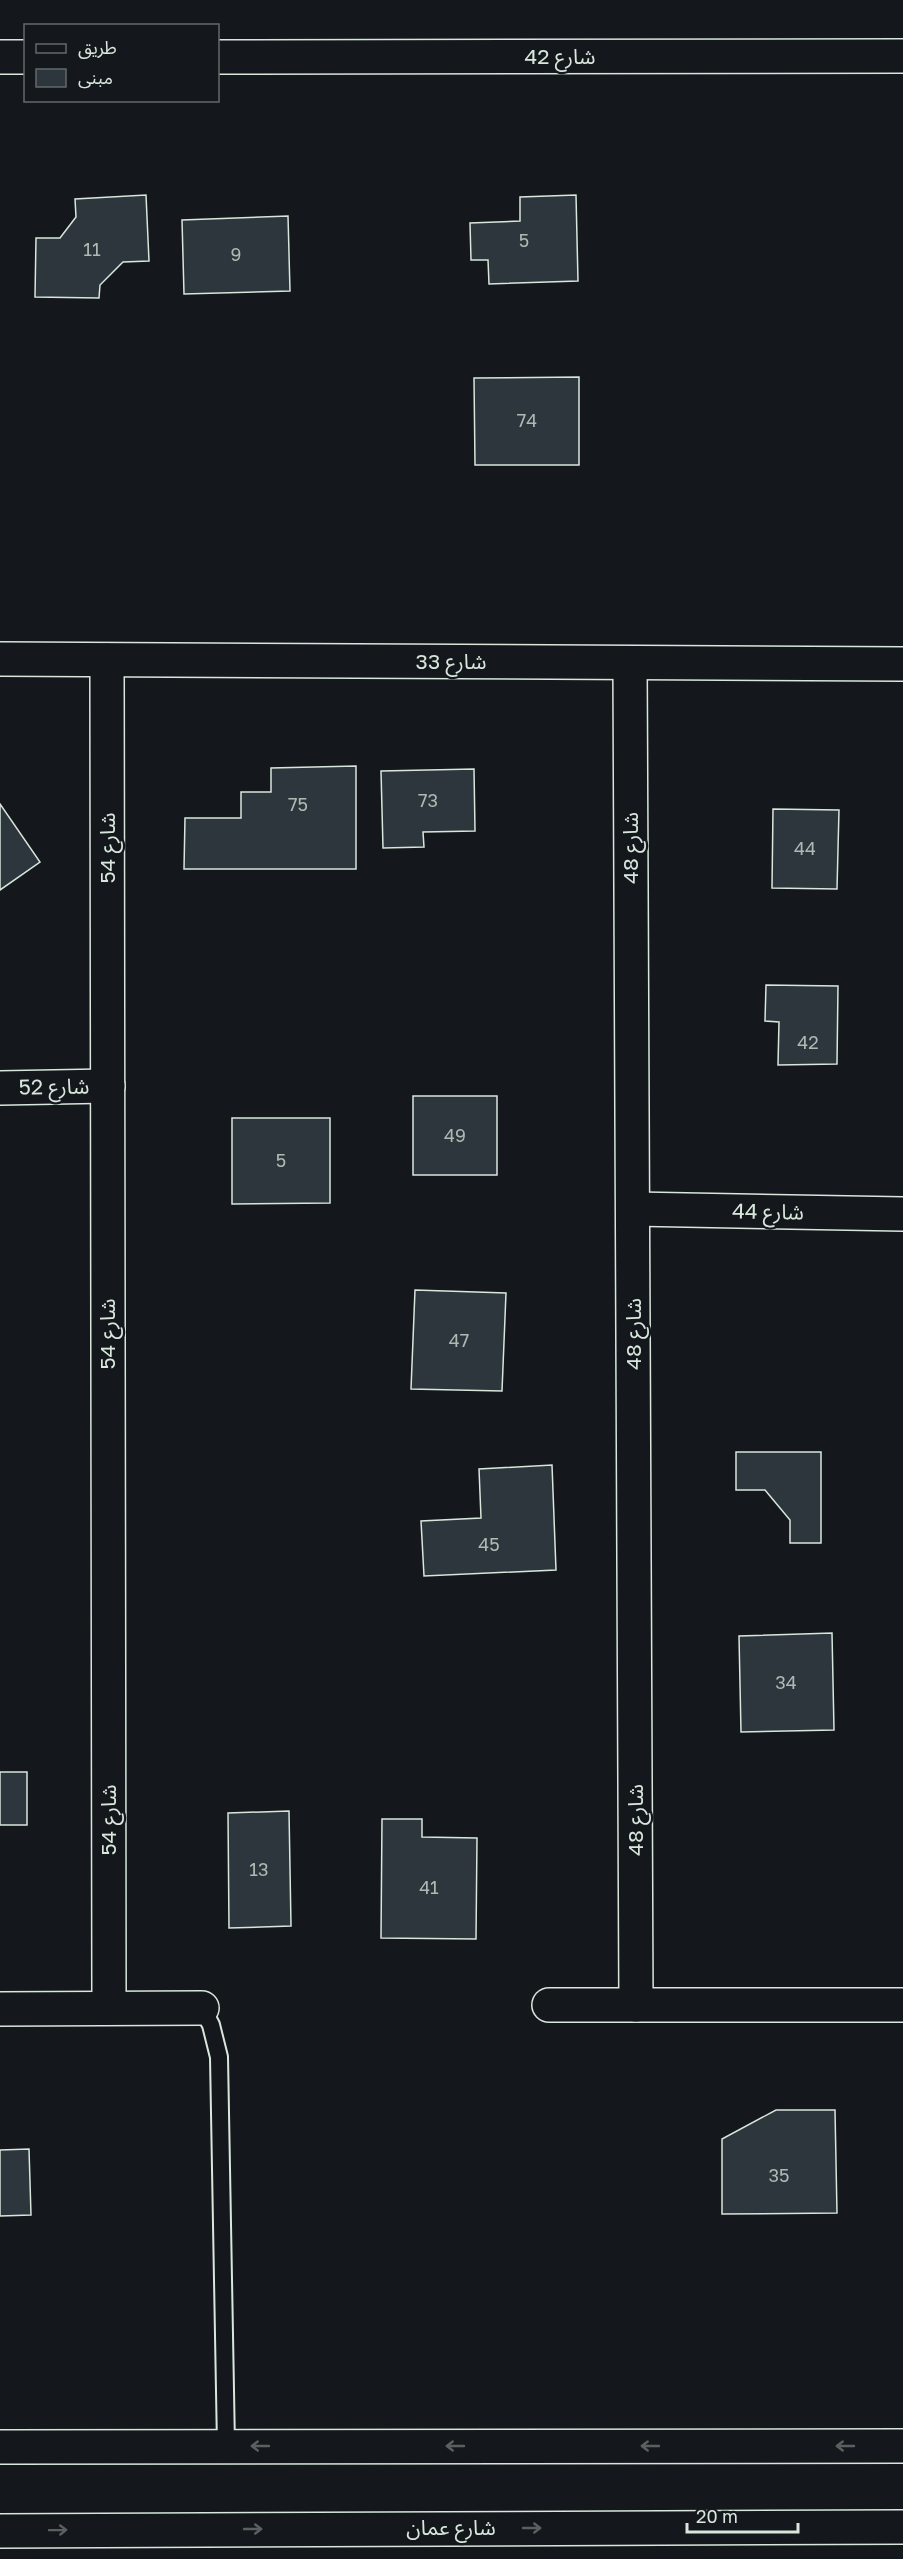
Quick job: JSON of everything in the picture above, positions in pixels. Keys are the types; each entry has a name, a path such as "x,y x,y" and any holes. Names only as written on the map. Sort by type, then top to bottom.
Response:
{"street":[{"name":"شارع 42","path":"219,57 903,56"},
{"path":"0,57 24,57"},
{"name":"شارع 33","path":"0,658 903,664"},
{"name":"شارع 54","path":"107,660 109,2008"},
{"name":"شارع 48","path":"630,663 636,2005"},
{"name":"شارع 52","path":"0,1088 108,1086"},
{"name":"شارع 44","path":"634,1209 903,1214"},
{"path":"549,2005 903,2005"},
{"path":"0,2009 202,2008"},
{"path":"0,2446 903,2446"},
{"name":"شارع عمان","path":"0,2531 903,2528"}],"lane":[{"path":"202,2008 211,2025 219,2057 226,2446"}],"building":[{"path":"146,195 149,261 123,262 100,285 99,298 35,297 36,238 60,238 76,217 75,199"},
{"path":"576,195 578,281 489,284 488,260 471,260 470,223 520,221 520,197"},
{"path":"288,216 290,291 184,294 182,220"},
{"path":"579,377 579,465 475,465 474,378"},
{"path":"356,766 356,869 184,869 185,818 241,818 241,792 271,792 271,768"},
{"path":"474,769 475,831 423,832 424,847 383,848 381,771"},
{"path":"0,804 40,862 0,890"},
{"path":"773,809 839,810 837,889 772,888"},
{"path":"766,985 838,986 837,1064 778,1065 779,1022 765,1021"},
{"path":"413,1096 497,1096 497,1175 413,1175"},
{"path":"232,1118 330,1118 330,1203 232,1204"},
{"path":"415,1290 506,1293 502,1391 411,1389"},
{"path":"736,1452 821,1452 821,1543 790,1543 790,1520 765,1490 736,1490"},
{"path":"552,1465 556,1570 424,1576 421,1521 481,1518 479,1469"},
{"path":"832,1633 834,1730 741,1732 739,1636"},
{"path":"0,1772 27,1772 27,1825 0,1825"},
{"path":"289,1811 291,1926 229,1928 228,1813"},
{"path":"382,1819 422,1819 422,1837 477,1838 476,1939 381,1938"},
{"path":"776,2110 835,2110 837,2213 722,2214 722,2139"},
{"path":"29,2149 31,2215 0,2216 0,2150"}]}
